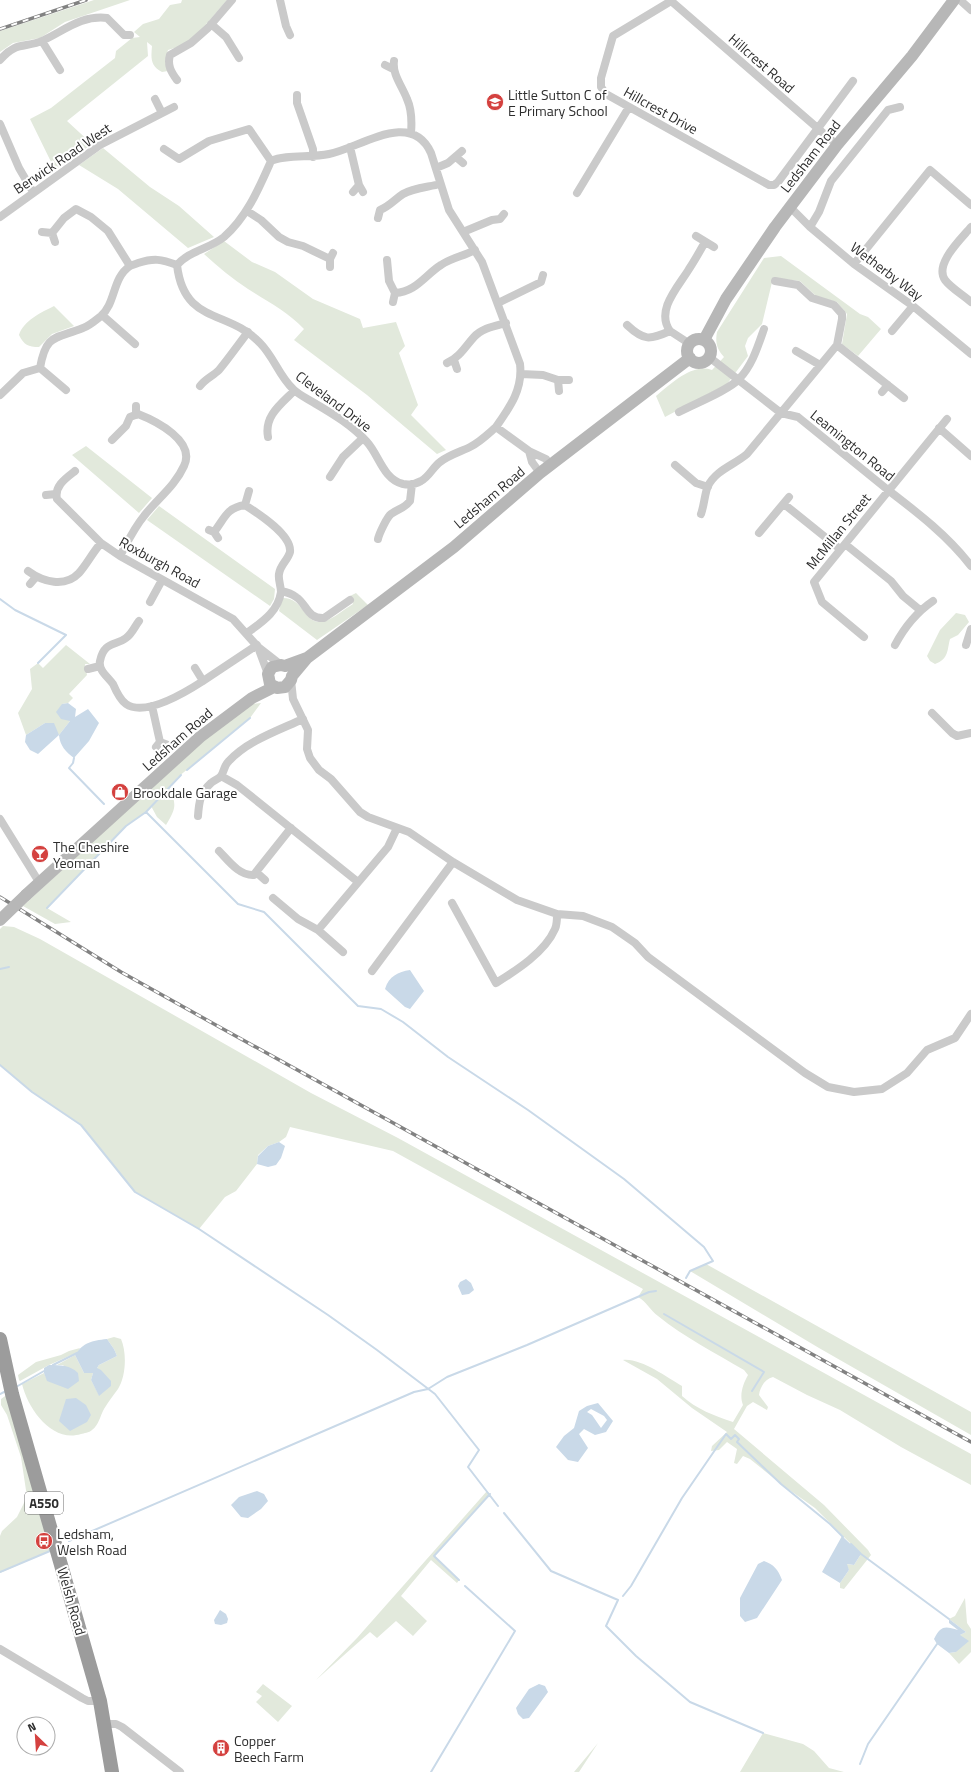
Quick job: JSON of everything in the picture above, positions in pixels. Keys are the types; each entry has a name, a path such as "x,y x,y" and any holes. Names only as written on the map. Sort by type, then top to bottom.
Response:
{"highway":[{"name":"Welsh Road","path":"0,1339 12,1394 100,1701 112,1772"}],"main road":[{"name":"Ledsham Road","path":"704,340 726,299 790,207 837,145 912,56 954,0"},
{"path":"696,340 704,340 710,348 709,357 706,361 699,363 690,358 687,351 690,344 696,340"},
{"name":"Ledsham Road","path":"272,682 286,687 287,672 454,546 550,465 690,358"},
{"name":"Ledsham Road","path":"272,682 272,667 287,672"},
{"name":"Ledsham Road","path":"0,920 39,882 200,737 272,682"}],"street":[{"path":"177,80 169,67 168,61 170,55 191,43 210,26 232,0"},
{"path":"280,0 290,35"},
{"path":"960,0 971,10"},
{"name":"Hillcrest Road","path":"670,1 837,145"},
{"name":"Hillcrest Drive","path":"670,1 615,33 611,40 601,78 601,87 606,94 766,183 774,185"},
{"path":"0,60 5,54 16,47 42,40 70,24 98,17 107,18 124,35 130,35"},
{"path":"210,26 226,37 239,58"},
{"path":"42,40 60,70"},
{"path":"391,65 408,99 412,121 411,133"},
{"name":"Ledsham Road","path":"774,185 778,182 853,81"},
{"path":"155,99 162,112"},
{"path":"295,100 313,149 313,157"},
{"name":"Berwick Road West","path":"0,217 100,145 174,107"},
{"path":"576,194 629,107"},
{"path":"810,227 819,212 831,181 888,110 900,107"},
{"path":"0,124 19,168 33,192"},
{"path":"164,149 178,159 209,141 249,129 271,161"},
{"path":"40,368 43,352 56,336 84,328 102,315 113,296 118,279 130,266 152,259 177,265 188,254 204,249 224,237 247,211 271,161 285,157 313,157 331,154 368,139 385,135 411,133 418,136 427,144 449,210 482,262 517,351 521,374 517,394 496,427 471,447 441,461 423,480 412,484 410,501 404,508 392,513 380,530 378,539"},
{"path":"350,147 358,190"},
{"path":"436,168 459,154 463,163"},
{"path":"854,264 927,168 971,205"},
{"path":"378,212 389,206 408,191 440,184"},
{"path":"73,200 76,209 92,218 108,231 130,266"},
{"name":"Wetherby Way","path":"790,207 810,227 854,264 913,306 971,354"},
{"path":"52,233 64,218 76,209"},
{"path":"247,211 261,220 288,242 303,246 331,259"},
{"path":"463,232 492,220 503,219"},
{"path":"971,227 946,257 942,269 944,279 971,302"},
{"path":"42,232 52,233"},
{"path":"52,233 55,242"},
{"path":"696,236 714,247"},
{"path":"690,344 666,326 666,309 677,287 705,242"},
{"path":"396,293 405,292 415,287 441,265 465,256 475,250"},
{"path":"387,260 389,281 396,293 393,302"},
{"name":"Cleveland Drive","path":"177,265 182,288 191,302 248,332 267,349 281,375 294,391 331,413 363,438 389,476 403,484 412,484"},
{"path":"498,302 541,282 542,275"},
{"path":"701,514 708,487 718,472 736,463 747,454 837,345 842,314 834,305 812,298 798,285 775,281"},
{"path":"892,331 913,306"},
{"path":"102,315 135,344"},
{"path":"457,368 450,362 465,350 474,336 488,328 506,323"},
{"path":"627,326 638,330 642,337 650,338 670,330"},
{"path":"679,412 739,380 752,361 764,329"},
{"path":"201,381 208,379 218,370 248,332"},
{"path":"837,345 904,398"},
{"path":"796,351 820,365"},
{"name":"Leamington Road","path":"709,357 781,413 798,417 936,527 971,566"},
{"path":"40,368 66,390"},
{"path":"0,395 23,374 40,368"},
{"path":"521,374 544,375 558,380 570,380"},
{"path":"558,380 559,391"},
{"path":"882,392 888,385"},
{"path":"265,431 272,414 294,391"},
{"path":"136,406 136,415"},
{"path":"112,440 126,426 130,417 141,415 171,430 177,436 184,449 186,464 177,479 144,516 132,533 120,556"},
{"name":"McMillan Street","path":"864,637 822,602 814,582 947,419"},
{"path":"496,427 529,451 546,459 550,465"},
{"path":"939,428 971,456"},
{"path":"328,478 343,458 363,438"},
{"path":"529,451 532,462 540,473"},
{"path":"675,465 696,483 708,487"},
{"path":"46,495 56,494 61,483 75,471"},
{"path":"245,505 248,491"},
{"name":"Roxburgh Road","path":"56,494 58,499 101,543 120,556 233,619 258,646 287,672"},
{"path":"759,534 789,497"},
{"path":"784,504 891,581 903,596 920,610"},
{"path":"214,534 229,510 245,505"},
{"path":"245,505 282,532 288,541 290,551 289,556 279,573 281,591 277,604 268,617 247,633"},
{"path":"371,530 380,530"},
{"path":"28,571 36,577 54,582 68,580 79,572 101,543"},
{"path":"30,584 36,577"},
{"path":"150,602 162,580"},
{"path":"281,591 296,597 308,613 319,619 324,618 350,600"},
{"path":"895,645 920,610 933,601"},
{"path":"139,621 124,640 112,643 108,647 100,661 100,666 124,703 134,708 152,706 184,694 258,646"},
{"path":"966,644 971,629"},
{"name":"Roxburgh Road","path":"258,646 272,682"},
{"path":"88,669 100,666"},
{"path":"195,668 203,681"},
{"path":"287,672 293,699 308,730 308,753 310,758 319,770 332,780 353,804 368,817 409,832 453,862 517,900 557,914 583,916 612,927 635,943 648,957 805,1073 828,1087 854,1092 882,1089 907,1074 926,1050 955,1038 971,1014"},
{"path":"272,682 293,699"},
{"path":"152,706 161,744"},
{"path":"932,713 952,733 958,736 971,733"},
{"path":"198,816 199,799 203,791 221,776 226,764 248,745 302,719"},
{"path":"221,776 236,785 358,882"},
{"path":"0,818 39,882"},
{"path":"219,851 238,870 254,875 291,828"},
{"path":"318,930 388,847 398,828"},
{"path":"372,970 453,862"},
{"path":"256,872 265,880"},
{"path":"273,898 298,919 318,930 343,952"},
{"path":"452,903 496,983 521,968 549,940 556,928 557,914"},
{"path":"0,1649 82,1698 94,1702 100,1701"},
{"path":"105,1724 116,1724 122,1727 180,1772"}],"shaded area":[{"path":"94,0 130,0 65,22 40,38 13,43 0,52 0,31"},
{"path":"182,0 227,0 203,28 184,45 168,50 165,61 168,71 162,72 155,67 152,61 152,46 147,42 148,56 67,121 92,144 55,170 30,119 51,108 115,58 116,51 132,38 140,37 134,32 143,24 159,19 170,5 181,3"},
{"path":"103,148 150,187 179,206 214,237 188,248 118,189 79,165"},
{"path":"224,241 252,262 275,272 313,299 360,319 363,328 396,322 405,346 399,353 418,405 411,415 446,450 437,454 367,395 294,340 304,329 298,323 285,312 237,281 204,254"},
{"path":"781,256 860,314 868,317 881,329 858,356 842,344 847,314 837,302 817,297 800,281 773,278 762,324 748,338 745,346 748,356 727,384 665,417 656,396 689,372 697,369 712,370 724,357 717,346 717,332 764,258"},
{"path":"54,306 74,326 52,334 39,347 29,346 19,335 24,325"},
{"path":"86,446 152,498 139,513 72,455"},
{"path":"159,506 275,589 274,599 270,606 147,520"},
{"path":"356,593 368,605 317,640 279,611 282,598 289,599 299,605 314,621 324,622 353,604 350,596"},
{"path":"956,613 965,615 969,622 958,635 950,639 945,657 943,660 935,664 930,661 927,656 940,630"},
{"path":"66,645 90,664 85,664 87,675 69,694 73,698 68,703 62,704 70,721 59,735 45,723 26,735 18,713 32,689 30,669 38,663 43,668"},
{"path":"261,703 250,718 178,777 169,787 174,806 172,814 166,825 157,817 151,806 146,812 126,826 47,908 71,922 55,924 23,906 193,749 252,704"},
{"path":"3,926 14,927 40,939 311,1093 398,1138 971,1454 971,1485 901,1447 840,1410 773,1377 765,1381 760,1389 759,1395 768,1407 767,1410 753,1402 747,1406 734,1429 824,1505 868,1550 871,1555 844,1589 840,1588 840,1583 849,1570 846,1564 854,1565 861,1554 815,1508 781,1484 750,1459 743,1456 737,1464 734,1463 737,1449 727,1442 719,1450 711,1451 712,1446 727,1432 692,1408 657,1379 623,1360 638,1362 661,1373 682,1386 682,1396 687,1401 706,1412 719,1417 733,1422 743,1405 741,1397 742,1390 748,1375 744,1370 689,1338 658,1316 644,1301 638,1297 643,1289 393,1151 290,1127 286,1137 279,1142 268,1146 258,1155 257,1164 236,1191 225,1197 199,1229 135,1192 81,1125 32,1092 0,1065 0,929"},
{"path":"706,1264 971,1412 971,1435 819,1348 690,1271"},
{"path":"114,1337 121,1339 123,1345 125,1364 123,1378 118,1389 104,1409 96,1426 91,1431 70,1435 60,1434 51,1429 43,1422 30,1404 22,1384 44,1373 48,1381 64,1365 57,1365 75,1355 84,1373 93,1373 91,1380 99,1395 97,1368 99,1365 117,1356 107,1339"},
{"path":"80,1348 78,1352 49,1365 20,1381 19,1380 18,1375 36,1362"},
{"path":"8,1394 50,1551 0,1573 0,1536 2,1531 17,1517 27,1497 21,1457 7,1415 1,1405 1,1399"},
{"path":"487,1491 490,1494 434,1556 459,1580 457,1583 431,1560 401,1596 427,1621 413,1636 396,1621 377,1638 370,1632 316,1680 357,1638"},
{"path":"965,1598 967,1623 971,1629 971,1652 959,1664 949,1653 956,1652 960,1635 966,1632 949,1619 955,1616"},
{"path":"263,1684 292,1706 278,1722 256,1702 262,1696 256,1692"},
{"path":"763,1733 803,1744 814,1751 829,1768 844,1772 740,1772"},
{"path":"598,1743 579,1772 574,1772"}],"water":[{"path":"68,703 76,709 75,717 88,709 99,723 89,741 74,758 64,748 59,735 70,721 61,719 56,712 62,704"},
{"path":"45,723 54,723 59,735 38,754 30,750 25,742 26,735"},
{"path":"410,970 424,991 410,1009 405,1007 385,989 394,975"},
{"path":"279,1142 285,1146 281,1158 276,1165 268,1167 257,1164 258,1156 268,1146"},
{"path":"466,1279 471,1283 474,1290 469,1294 462,1295 458,1286 460,1282"},
{"path":"107,1339 117,1356 99,1365 97,1368 101,1370 111,1381 111,1386 99,1396 91,1380 93,1373 84,1373 75,1355 88,1343"},
{"path":"49,1365 61,1365 72,1368 78,1373 79,1381 68,1389 47,1381 44,1368"},
{"path":"76,1398 86,1405 91,1415 87,1422 70,1431 59,1421 66,1399"},
{"path":"598,1403 613,1421 606,1432 595,1435 584,1429 579,1434 588,1448 578,1462 568,1460 556,1447 564,1436 574,1428 579,1411 587,1406","holes":["591,1409 604,1416 607,1420 601,1428 592,1415 587,1412"]},
{"path":"257,1491 264,1494 268,1501 261,1509 248,1518 241,1517 231,1505 239,1497"},
{"path":"842,1536 861,1554 854,1565 847,1564 849,1570 840,1583 822,1572"},
{"path":"764,1561 775,1568 782,1580 757,1618 745,1622 740,1616 740,1598 758,1564"},
{"path":"220,1610 226,1614 228,1619 227,1623 221,1625 215,1624 214,1620"},
{"path":"949,1619 966,1632 960,1635 969,1641 956,1652 949,1653 937,1644 934,1639 941,1629 947,1627 958,1630 949,1623"},
{"path":"539,1684 545,1686 548,1692 529,1718 523,1719 518,1714 516,1708 529,1689"}],"waterway":[{"path":"0,599 15,610 66,635 38,663"},
{"path":"187,770 250,718"},
{"path":"74,758 73,763 69,768 104,804"},
{"path":"181,775 146,812 238,904 264,912 358,1006 381,1009 403,1022 448,1057 528,1110 624,1179 704,1247 713,1261 690,1271 686,1278"},
{"path":"47,908 126,826 146,812"},
{"path":"0,969 9,967"},
{"path":"0,1065 32,1092 81,1125 135,1192 199,1229 328,1315 435,1394 479,1450 468,1467 498,1506"},
{"path":"69,1541 414,1392 428,1389 447,1377 527,1345 649,1292 656,1291"},
{"path":"664,1314 764,1372 752,1391"},
{"path":"53,1365 77,1353"},
{"path":"16,1387 44,1371"},
{"path":"0,1394 6,1391"},
{"path":"623,1596 631,1586 682,1498 726,1434 731,1439 735,1435 739,1439 737,1442 781,1484 830,1524 843,1537"},
{"path":"459,1580 434,1556 490,1494"},
{"path":"504,1513 551,1571 618,1600 606,1626 636,1656 690,1702 763,1733"},
{"path":"851,1544 861,1554 949,1619"},
{"path":"0,1572 50,1551"},
{"path":"431,1772 515,1631 465,1586"},
{"path":"860,1764 868,1744 937,1644"}],"railway":[{"path":"0,29 86,0"},
{"path":"0,897 121,972 971,1442"}],"place":[{"name":"Little Sutton C of E Primary School","path":"495,102"},
{"name":"Brookdale Garage","path":"120,792"},
{"name":"The Cheshire Yeoman","path":"40,854"},
{"name":"Ledsham, Welsh Road","path":"44,1541"},
{"name":"Copper Beech Farm","path":"221,1748"}]}
